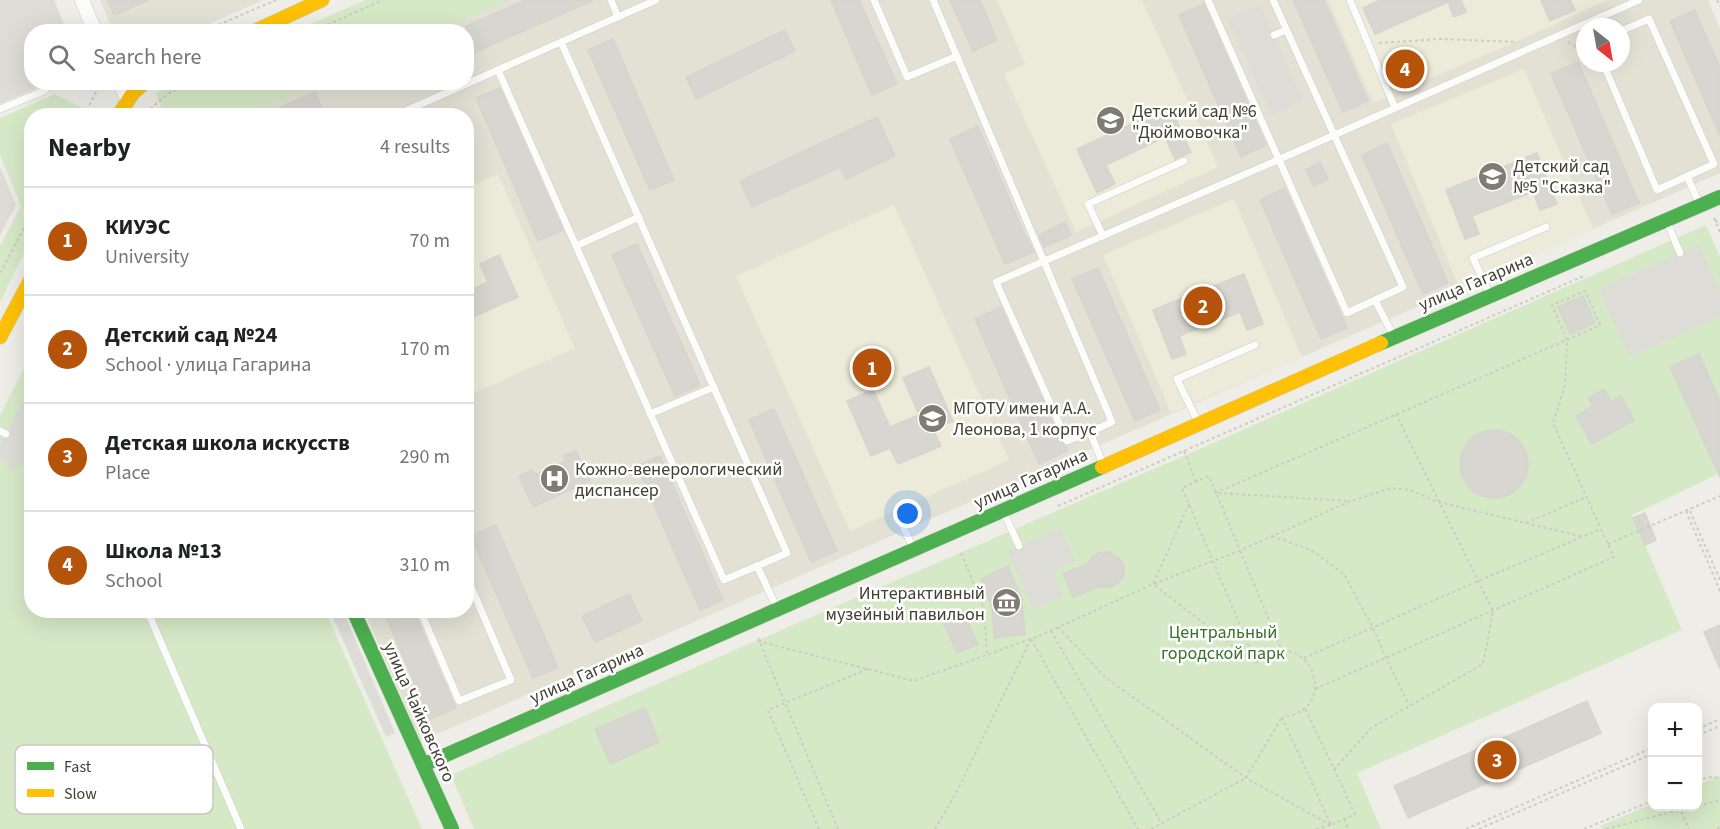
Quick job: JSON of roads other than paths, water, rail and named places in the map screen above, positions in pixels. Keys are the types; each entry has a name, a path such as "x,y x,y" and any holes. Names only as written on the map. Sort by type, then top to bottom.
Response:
{"street":[{"path":"82,0 92,24"},
{"path":"270,24 322,0"},
{"path":"124,90 131,108"},
{"path":"123,108 137,90"},
{"name":"улица Гагарина","path":"423,765 1104,467 1199,423 1720,197"},
{"path":"0,337 24,292"},
{"name":"улица Чайковского","path":"357,618 452,829"}],"lane":[{"path":"611,0 618,16"},
{"path":"474,81 656,0"},
{"path":"874,0 907,77 957,56"},
{"path":"933,0 957,56 1044,262 1112,422 1067,441 996,282 1044,262 1280,159 1639,0"},
{"path":"1208,0 1347,313 1403,287 1273,0"},
{"path":"1350,0 1395,108"},
{"path":"1607,72 1657,190 1714,164 1649,19 1630,27"},
{"path":"1274,35 1286,30"},
{"path":"498,70 724,580 787,553 561,42"},
{"path":"0,109 45,90"},
{"path":"412,108 453,90"},
{"path":"1103,236 1089,204 1184,162"},
{"path":"1687,176 1700,205"},
{"path":"576,246 639,218"},
{"path":"1666,220 1680,253"},
{"path":"1490,296 1473,258 1546,227"},
{"path":"1375,300 1394,338"},
{"path":"1199,423 1178,379 1255,345"},
{"path":"650,414 714,387"},
{"path":"1090,432 1104,467"},
{"path":"896,511 914,550"},
{"path":"1003,511 1019,546"},
{"path":"757,566 778,610"},
{"path":"423,618 459,701 511,680 474,594"},
{"path":"150,618 205,745"},
{"path":"213,764 241,829"}],"place":[{"name":"Школа №13","path":"1405,69"},
{"name":"Детский сад №6 \"Дюймовочка\"","path":"1111,121"},
{"name":"Детский сад №5 \"Сказка\"","path":"1492,176"},
{"name":"Детский сад №24","path":"1203,306"},
{"name":"КИУЭС","path":"872,368"},
{"name":"МГОТУ имени А.А. Леонова, 1 корпус","path":"932,418"},
{"name":"Кожно-венерологический диспансер","path":"554,479"},
{"name":"Интерактивный музейный павильон","path":"1006,603"},
{"name":"Детская школа искусств","path":"1497,760"}],"park label":[{"name":"Центральный городской парк","path":"1223,642"}]}
